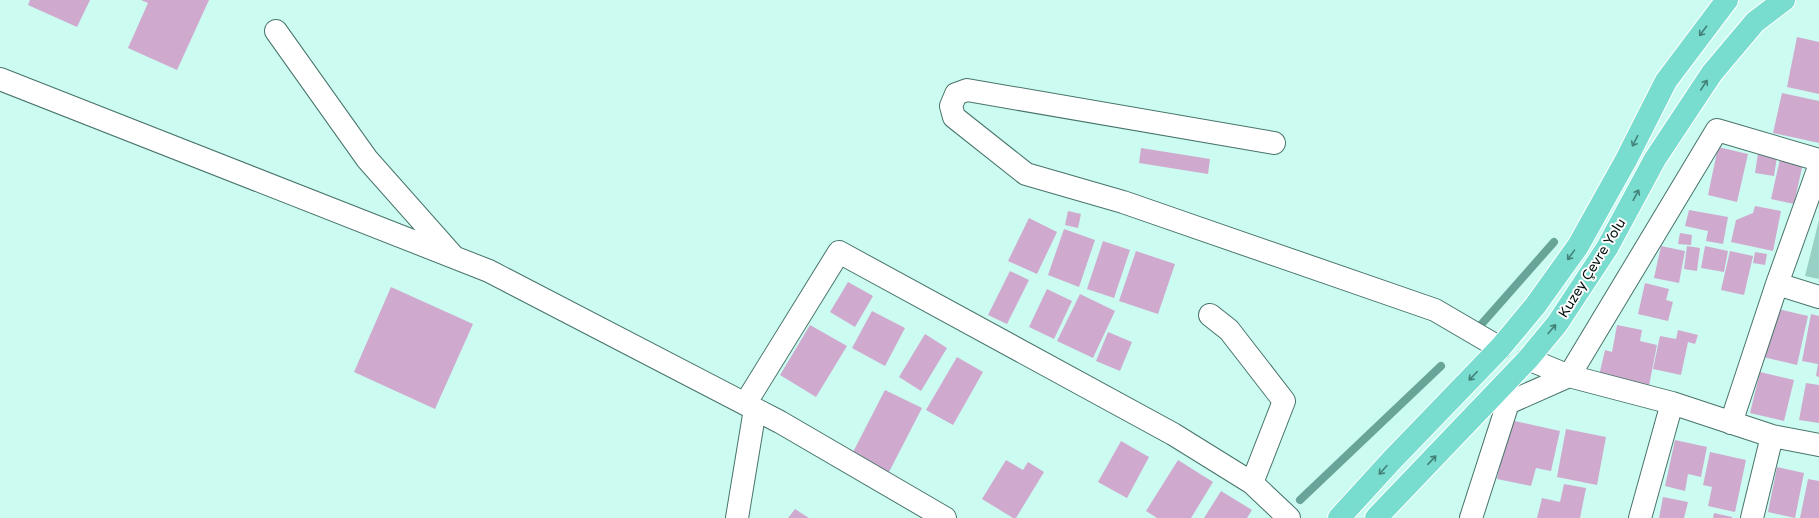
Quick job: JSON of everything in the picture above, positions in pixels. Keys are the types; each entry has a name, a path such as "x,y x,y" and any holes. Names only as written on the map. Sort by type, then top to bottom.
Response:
{"main road":[{"name":"Kuzey Çevre Yolu","path":"1339,518 1392,460 1500,348 1535,306 1578,246 1626,160 1666,81 1727,0"},
{"name":"Kuzey Çevre Yolu","path":"1376,518 1528,359 1557,324 1607,248 1655,159 1712,73 1755,22 1784,0"}],"street":[{"path":"276,31 368,159 455,258"},
{"path":"0,79 489,271 750,406 945,518"},
{"path":"1274,143 967,90 956,94 951,106 954,117 1026,174 1123,202 1434,310 1500,348"},
{"path":"1471,518 1508,403 1569,376 1717,130 1819,160"},
{"path":"1731,423 1777,284 1819,167"},
{"path":"737,518 750,406 839,252 1173,434 1252,483 1289,518"},
{"path":"1777,284 1819,297"},
{"path":"1210,315 1229,330 1284,401 1252,483"},
{"path":"1528,359 1569,376 1672,403 1772,436 1819,445"},
{"path":"1640,518 1672,403"},
{"path":"1752,518 1772,436"}],"green space":[{"path":"1819,220 1819,279 1805,276"}],"building":[{"path":"30,0 90,0 77,27 28,5"},
{"path":"141,0 209,0 177,70 128,48 148,3"},
{"path":"1797,37 1819,42 1819,94 1787,87"},
{"path":"1782,93 1819,101 1819,143 1773,133"},
{"path":"1718,147 1748,154 1737,202 1708,195"},
{"path":"1141,148 1210,159 1208,174 1139,163"},
{"path":"1758,153 1777,157 1774,176 1755,173"},
{"path":"1780,159 1803,163 1794,204 1771,199"},
{"path":"1755,206 1781,211 1773,251 1731,242 1736,220 1753,213"},
{"path":"1689,210 1728,217 1723,244 1706,241 1708,231 1685,226"},
{"path":"1068,211 1081,214 1078,228 1065,225"},
{"path":"1029,218 1057,232 1037,274 1008,261"},
{"path":"1064,229 1095,240 1079,287 1048,275"},
{"path":"1680,233 1692,235 1691,245 1678,244"},
{"path":"1103,241 1130,250 1114,298 1087,289"},
{"path":"1661,246 1685,251 1679,283 1654,278"},
{"path":"1687,246 1700,248 1697,271 1684,269"},
{"path":"1705,246 1728,251 1724,272 1701,268"},
{"path":"1136,251 1175,264 1158,314 1119,301"},
{"path":"1730,251 1753,256 1744,295 1721,290"},
{"path":"1755,252 1767,254 1765,265 1753,263"},
{"path":"1010,271 1029,280 1007,324 988,315"},
{"path":"848,282 873,296 855,327 830,312"},
{"path":"1645,283 1669,289 1666,300 1673,302 1668,321 1638,314"},
{"path":"391,287 473,324 435,409 354,372"},
{"path":"1047,289 1072,301 1054,339 1029,327"},
{"path":"1080,294 1115,311 1093,358 1057,341"},
{"path":"1774,308 1808,316 1797,365 1763,357"},
{"path":"872,311 905,328 885,366 852,348"},
{"path":"1811,314 1819,316 1819,377 1816,376 1818,364 1802,361"},
{"path":"810,325 847,346 816,397 780,375"},
{"path":"1617,325 1642,330 1640,341 1657,345 1648,391 1598,380 1605,350 1612,352"},
{"path":"1678,330 1698,335 1695,344 1688,342 1681,375 1653,369 1660,336 1676,339"},
{"path":"1108,332 1132,342 1120,371 1096,361"},
{"path":"925,334 947,348 921,391 899,377"},
{"path":"957,357 983,372 953,425 926,410"},
{"path":"1760,372 1794,380 1784,421 1750,413"},
{"path":"1806,383 1819,385 1819,423 1799,420"},
{"path":"885,390 922,408 889,472 852,454"},
{"path":"1510,420 1560,431 1551,471 1536,468 1531,486 1497,479"},
{"path":"1566,429 1606,437 1597,485 1557,477"},
{"path":"1675,440 1707,447 1701,477 1688,474 1685,491 1665,486"},
{"path":"1121,441 1149,457 1127,498 1098,482"},
{"path":"1710,452 1746,460 1735,512 1708,506 1712,487 1703,485"},
{"path":"1006,460 1023,470 1028,462 1044,472 1016,518 1013,518 982,499"},
{"path":"1178,460 1213,482 1191,518 1157,518 1146,511"},
{"path":"1777,467 1804,473 1795,518 1768,512"},
{"path":"1808,479 1819,481 1819,518 1800,518"},
{"path":"1564,484 1586,488 1580,518 1537,518 1542,498 1560,502"},
{"path":"1221,491 1252,510 1247,518 1204,518"},
{"path":"1663,497 1688,502 1684,518 1659,518"},
{"path":"795,509 809,518 788,518"},
{"path":"1714,513 1732,517 1732,518 1713,518"}],"waterway":[{"path":"1479,327 1554,242"},
{"path":"1300,500 1441,366"}]}
